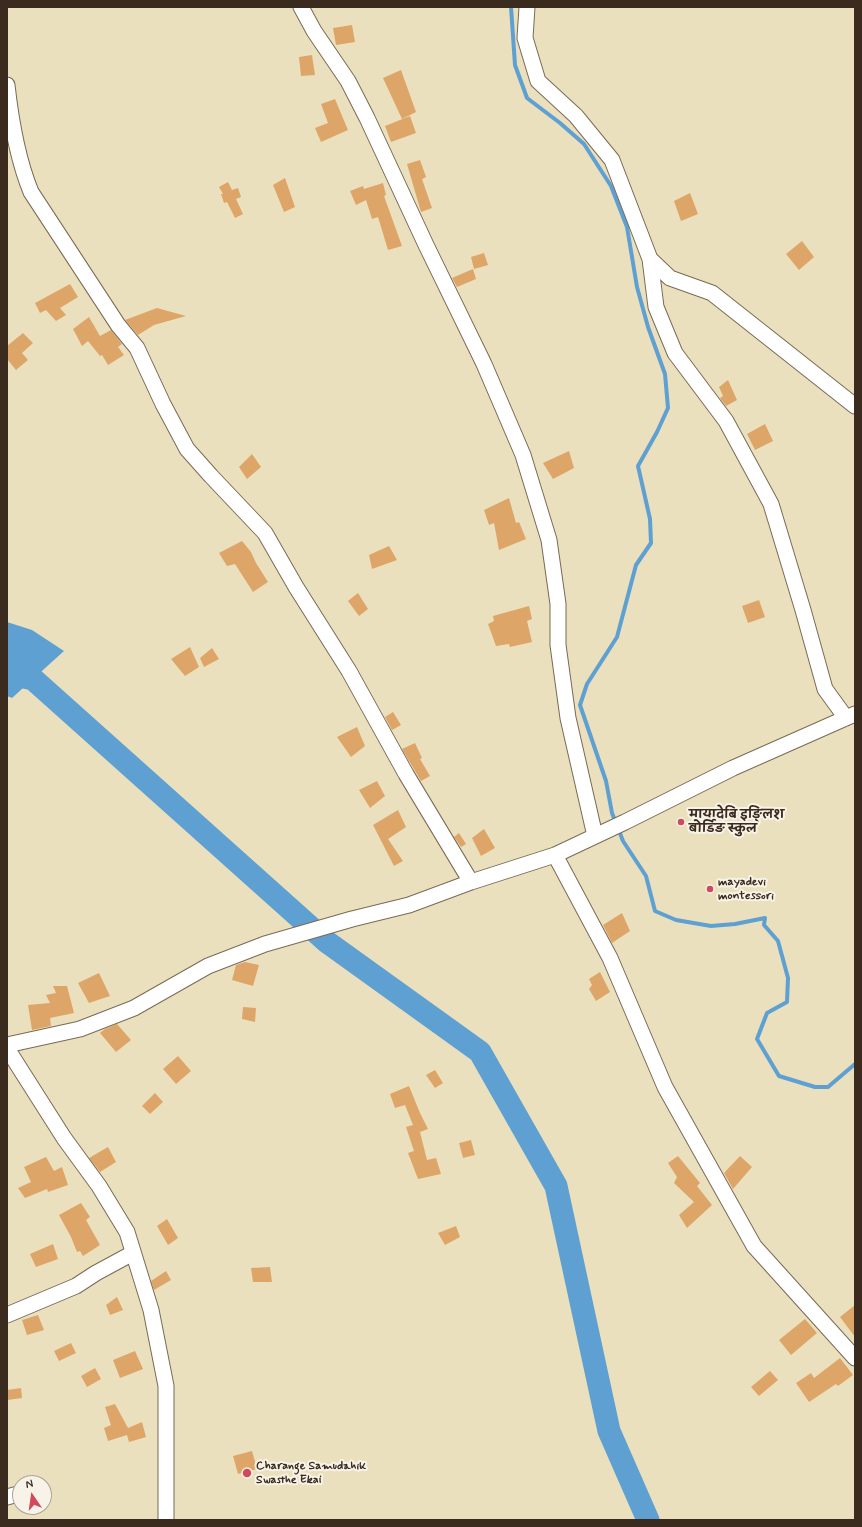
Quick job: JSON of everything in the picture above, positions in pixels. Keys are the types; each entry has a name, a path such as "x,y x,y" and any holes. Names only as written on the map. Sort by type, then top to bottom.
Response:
{"street":[{"path":"301,7 318,37 348,80 367,118 424,241 484,364 523,455 548,540 558,604 558,646 568,718 601,833"},
{"path":"166,1520 166,1386 151,1310 126,1232 103,1192 64,1138 10,1053 7,1045 87,1027 134,1008 208,966 278,940 409,905 471,882 555,855 625,822 732,768 851,716 825,689 771,504 726,421 675,353 656,307 650,259 612,160 576,116 538,81 525,38 527,7"},
{"path":"7,86 13,128 31,192 71,254 102,298 118,325 137,348 163,404 187,449 265,533 296,587 349,671 406,774 471,882"},
{"path":"650,259 670,278 712,293 855,406"},
{"path":"555,855 610,958 665,1087 754,1246 855,1358"},
{"path":"7,1315 76,1286 96,1273 133,1253"}],"water":[{"path":"7,622 32,630 64,651 12,698 7,696"}],"building":[{"path":"352,25 355,42 336,45 333,28"},
{"path":"312,55 315,75 301,76 299,57"},
{"path":"401,70 416,112 402,119 383,78"},
{"path":"335,99 348,130 321,142 315,128 328,123 321,104"},
{"path":"410,116 416,133 391,142 385,126"},
{"path":"420,160 426,177 422,179 432,208 421,212 407,164"},
{"path":"285,178 295,207 284,212 273,185"},
{"path":"228,182 232,190 238,188 241,197 236,199 243,214 235,218 227,202 224,203 221,194 223,194 219,187"},
{"path":"383,183 386,195 384,196 402,246 388,250 378,217 372,219 366,200 356,205 350,191 363,186 364,189"},
{"path":"690,193 698,214 681,221 674,201"},
{"path":"802,241 814,257 799,270 786,254"},
{"path":"484,253 488,265 474,269 471,257"},
{"path":"473,269 476,279 457,287 452,278"},
{"path":"70,284 78,297 60,308 66,315 56,321 46,310 40,313 35,303"},
{"path":"157,308 186,316 154,325 138,335 125,320"},
{"path":"89,317 100,336 111,330 122,344 118,347 124,355 108,365 102,355 100,356 88,341 82,346 73,329"},
{"path":"23,333 33,343 22,353 28,360 16,370 7,359 7,346"},
{"path":"728,380 737,400 726,406 720,398 723,396 719,387"},
{"path":"765,424 773,441 755,450 747,434"},
{"path":"569,451 574,468 553,479 543,463"},
{"path":"252,454 261,467 247,479 239,467"},
{"path":"509,498 516,523 519,522 526,539 499,550 494,523 489,525 484,510"},
{"path":"242,541 251,552 268,582 253,592 235,564 227,566 219,553"},
{"path":"389,546 397,560 372,569 369,555"},
{"path":"358,593 368,609 359,616 348,601"},
{"path":"759,600 765,617 748,623 742,606"},
{"path":"529,606 532,619 527,621 532,642 510,647 509,644 496,646 488,624 494,621 493,616"},
{"path":"190,647 199,667 185,676 171,659"},
{"path":"212,648 219,659 204,667 200,658"},
{"path":"393,712 401,725 392,730 385,717"},
{"path":"357,727 365,746 351,757 337,737"},
{"path":"415,743 422,758 420,759 430,776 421,781 402,749"},
{"path":"377,781 385,796 370,808 359,790"},
{"path":"398,810 406,827 388,839 403,861 394,866 373,825"},
{"path":"484,829 495,848 481,856 472,838"},
{"path":"459,833 466,844 461,847 454,837"},
{"path":"622,913 630,931 612,943 603,925"},
{"path":"245,962 259,965 253,986 232,980 236,965"},
{"path":"600,972 610,992 596,1001 589,989 592,985 589,979"},
{"path":"99,973 110,996 89,1003 78,983"},
{"path":"53,986 67,986 74,1013 50,1018 51,1026 32,1030 28,1005 50,1003 46,995 56,993"},
{"path":"243,1007 256,1008 255,1022 242,1019"},
{"path":"117,1024 131,1040 116,1052 100,1033"},
{"path":"178,1056 191,1071 176,1084 163,1069"},
{"path":"435,1070 443,1083 435,1088 426,1075"},
{"path":"409,1086 428,1129 420,1132 427,1160 436,1158 441,1174 418,1179 408,1153 414,1151 406,1127 413,1125 405,1105 395,1108 390,1094"},
{"path":"155,1093 163,1102 150,1114 142,1106"},
{"path":"471,1140 475,1155 463,1158 459,1143"},
{"path":"108,1147 116,1162 100,1172 89,1158"},
{"path":"678,1156 700,1183 697,1186 712,1205 687,1228 679,1215 694,1202 674,1183 677,1177 668,1163"},
{"path":"740,1156 752,1167 733,1189 724,1173"},
{"path":"46,1157 54,1171 62,1167 68,1185 48,1192 47,1189 25,1198 18,1188 31,1182 24,1167"},
{"path":"81,1203 90,1217 86,1220 100,1245 83,1256 80,1251 77,1252 59,1215"},
{"path":"167,1219 178,1238 168,1245 157,1226"},
{"path":"456,1226 460,1237 445,1245 438,1233"},
{"path":"53,1244 58,1259 36,1267 30,1254"},
{"path":"270,1267 272,1282 253,1282 251,1268"},
{"path":"166,1271 171,1280 154,1290 151,1281"},
{"path":"117,1297 123,1310 110,1315 106,1305"},
{"path":"855,1305 855,1337 840,1317"},
{"path":"38,1315 44,1330 27,1335 22,1320"},
{"path":"805,1319 817,1333 791,1355 779,1340"},
{"path":"71,1343 76,1353 59,1361 54,1351"},
{"path":"135,1351 143,1369 120,1378 113,1360"},
{"path":"840,1358 853,1375 838,1386 836,1384 809,1402 796,1383 811,1373 814,1378"},
{"path":"95,1368 101,1379 87,1387 81,1376"},
{"path":"770,1371 778,1380 759,1396 751,1387"},
{"path":"21,1388 22,1398 7,1400 7,1390"},
{"path":"115,1404 128,1428 142,1422 146,1437 129,1442 127,1435 108,1441 104,1428 111,1425 105,1407"},
{"path":"252,1451 257,1469 238,1474 233,1456"}],"waterway":[{"path":"511,7 515,65 527,98 560,123 584,144 611,186 627,227 637,287 648,327 665,374 668,408 657,432 638,466 650,519 651,543 636,565 617,637 587,684 580,705 606,781 612,813 623,841 646,876 655,911 676,920 711,926 735,924 765,918 764,925 778,941 788,978 787,1002 767,1013 757,1039 779,1076 815,1087 828,1087 855,1064"},
{"path":"7,673 33,679 327,942 480,1052 556,1186 609,1431 648,1520"}],"place":[{"name":"मायादेबि इङ्लिश बोर्डिङ स्कुल","path":"681,822"},
{"name":"mayadevi montessori","path":"710,889"},
{"name":"Charange Samudahik Swasthe Ekai","path":"247,1473"}]}
